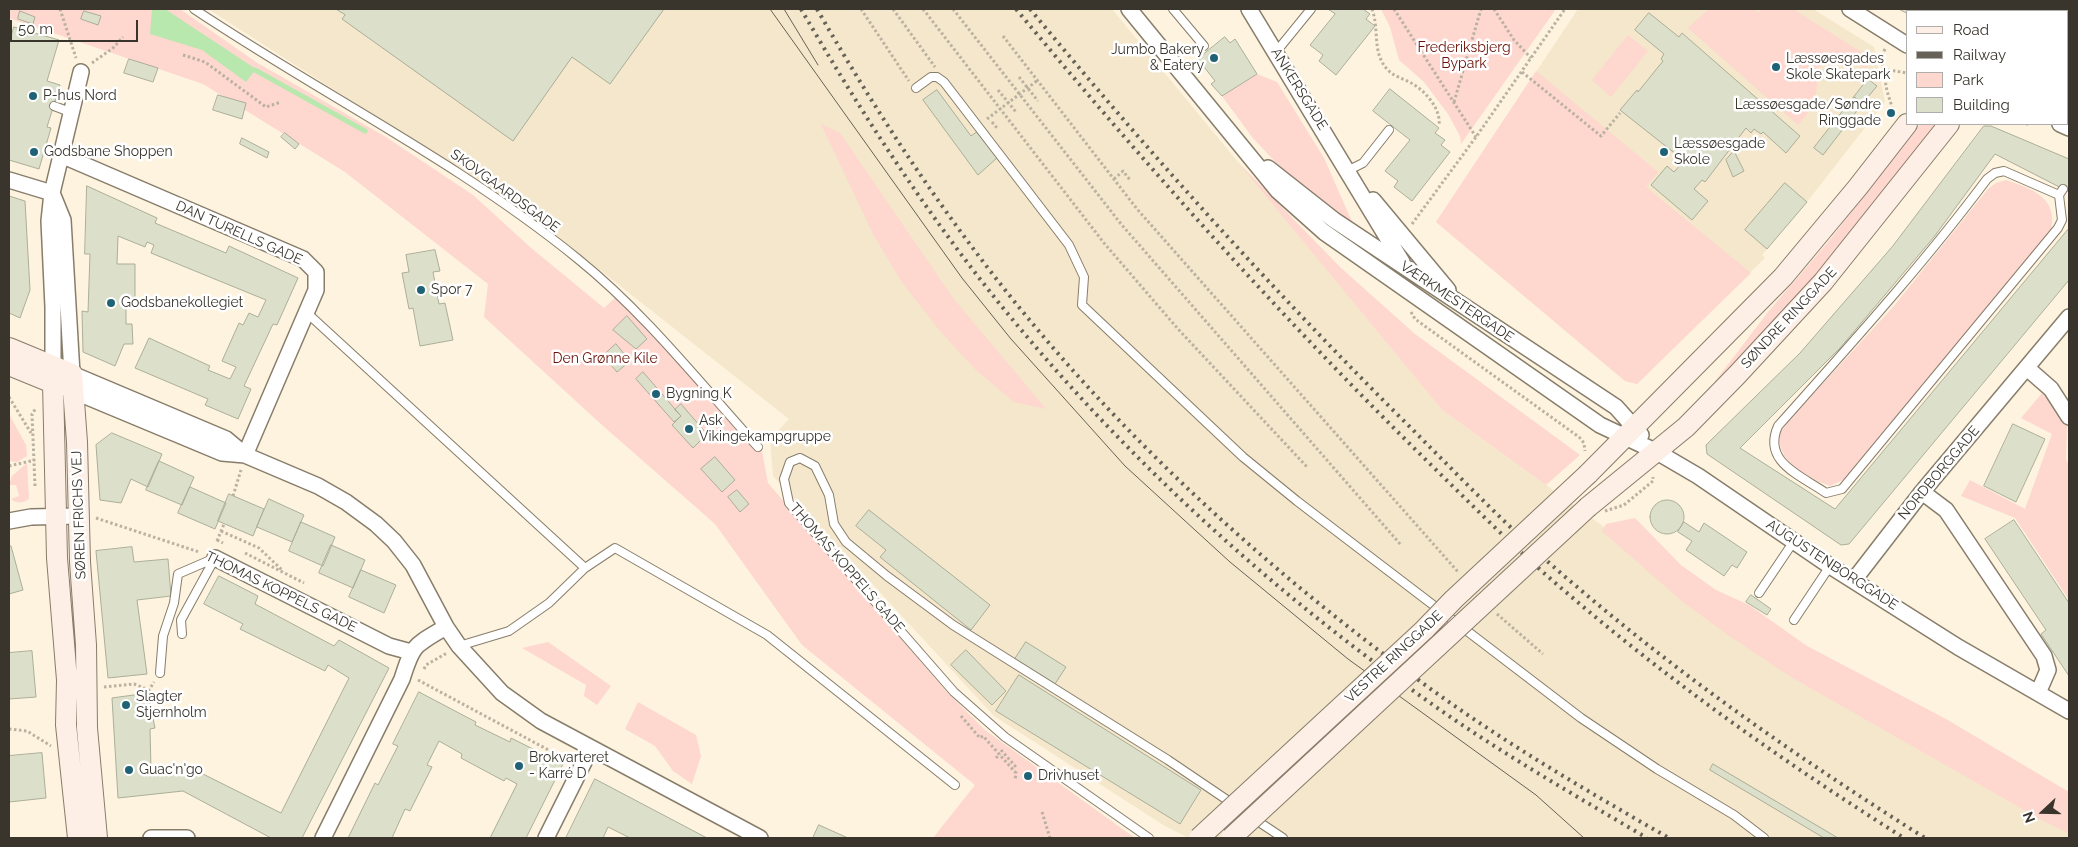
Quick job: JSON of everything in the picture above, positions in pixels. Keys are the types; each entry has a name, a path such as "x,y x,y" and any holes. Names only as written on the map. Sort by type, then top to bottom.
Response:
{"main road":[{"path":"1630,433 1783,277 1906,125"},
{"name":"SØNDRE RINGGADE","path":"1608,491 1686,427 1823,282 1948,125"},
{"path":"9,348 53,374 73,383"},
{"path":"9,365 53,374"},
{"name":"SØREN FRICHS VEJ","path":"53,374 56,516 67,680 66,724 78,838"},
{"name":"SØREN FRICHS VEJ","path":"73,383 80,562 86,646 87,728 97,838"},
{"name":"VESTRE RINGGADE","path":"1199,838 1424,630 1454,599 1630,433"},
{"name":"VESTRE RINGGADE","path":"1231,838 1608,491"}],"street":[{"name":"VÆRKMESTERGADE","path":"1130,9 1278,191 1301,213 1429,306 1600,425 1630,433 1657,452"},
{"name":"ANKERSGADE","path":"1249,9 1349,170 1382,230 1429,306"},
{"path":"1850,9 1906,44"},
{"name":"SØREN FRICHS VEJ","path":"53,374 53,307 49,221 52,193 60,155 81,72"},
{"name":"DAN TURELLS GADE","path":"60,155 303,259 316,272 316,290 245,455"},
{"name":"VÆRKMESTERGADE","path":"1252,157 1334,220 1616,407 1630,433"},
{"name":"ANKERSGADE","path":"1349,170 1458,303"},
{"path":"9,180 52,193"},
{"name":"SØREN FRICHS VEJ","path":"52,193 63,220 73,383"},
{"name":"NORDBORGGADE","path":"1854,580 1922,492 2069,317"},
{"path":"2027,368 2051,389 2069,417"},
{"path":"73,383 222,453 245,455 318,486 346,502 376,524 394,541 414,565 446,628 459,646 502,693 541,721 760,838"},
{"name":"AUGUSTENBORGGADE","path":"1657,452 1698,476 1830,566 1958,648 2069,711"},
{"path":"1922,492 1946,510 2044,656 2048,670 2038,693"},
{"path":"9,519 79,516"},
{"name":"THOMAS KOPPELS GADE","path":"215,558 389,646 411,652"},
{"path":"323,838 402,680 411,652 419,643 446,628"},
{"path":"546,838 591,748"},
{"path":"151,838 187,838"}],"lane":[{"name":"SKOVGAARDSGADE","path":"194,9 305,79 454,168 578,258 646,322 758,447"},
{"path":"1173,9 1204,46"},
{"path":"1276,52 1311,9"},
{"path":"916,88 931,77 937,77 944,82 1069,245 1084,277 1082,305 1243,457 1581,718 1657,769 1734,815 1764,838"},
{"path":"54,106 70,112"},
{"path":"1349,170 1363,163 1389,130"},
{"path":"2004,172 2061,192 2062,220 2058,228 1842,489 1826,493 1779,460 1774,451 1772,439 1778,426 1902,288 1941,241 1987,180 1995,173 2004,172"},
{"path":"306,312 585,568"},
{"name":"THOMAS KOPPELS GADE","path":"1149,838 1005,737 954,692 789,503 784,479 790,462 800,458 815,466 829,495 834,524 846,542 887,576 953,625 1168,760 1283,838"},
{"path":"1759,593 1794,541"},
{"path":"459,646 509,631 549,603 585,568 615,548 767,635 955,784"},
{"path":"182,634 182,620 215,558"},
{"path":"160,673 163,636 174,603 178,574 215,558"},
{"path":"1794,620 1830,566"}],"path":[{"path":"60,9 81,72 113,48 123,37"},
{"path":"861,9 908,81 916,88"},
{"path":"893,9 932,61 944,82"},
{"path":"923,9 1104,243 1171,322 1308,468"},
{"path":"953,9 1120,224 1401,545"},
{"path":"1372,9 1378,29 1379,57 1384,66 1391,74 1420,89 1439,114 1439,125"},
{"path":"1394,9 1476,137"},
{"path":"1454,102 1480,9"},
{"path":"1494,9 1514,40 1531,58"},
{"path":"1403,236 1476,137 1565,9"},
{"path":"1003,36 1114,179 1214,298 1464,578"},
{"path":"1892,107 1881,57 1893,36"},
{"path":"183,55 205,62 266,107 281,102"},
{"path":"1883,69 1906,73"},
{"path":"1522,72 1601,136 1620,113"},
{"path":"1019,77 1038,101"},
{"path":"978,126 1038,80"},
{"path":"998,90 1016,112"},
{"path":"1114,179 1123,172 1130,180"},
{"path":"1410,312 1415,319 1579,437 1584,443"},
{"path":"9,397 32,435"},
{"path":"233,496 245,455"},
{"path":"9,466 28,460 39,460"},
{"path":"1624,505 1653,481"},
{"name":"THOMAS KOPPELS GADE","path":"79,516 97,518 215,558"},
{"path":"217,540 224,524"},
{"path":"221,531 258,548 286,573"},
{"path":"1496,613 1543,654"},
{"path":"98,687 134,684 149,690 160,673"},
{"path":"418,680 577,766"},
{"path":"960,715 980,738 983,736 1000,754 1016,773 1015,780"},
{"path":"9,729 28,731 52,747 59,746"},
{"path":"996,758 1000,754"},
{"path":"1042,812 1050,838"}],"shaded area":[{"path":"152,9 165,9 256,69 246,82 202,50 150,34"},
{"path":"208,9 1112,9 1442,410 1614,534 2069,825 2069,838 1189,838 1165,826 994,716 773,476 770,439 789,419 534,218"},
{"name":"Læssøesgade Skole","path":"1578,9 1813,9 1874,47 1885,102 1807,202 1762,255 1765,258 1637,384 1625,381 1436,222"}],"green space":[{"name":"Den Grønne Kile","path":"9,9 180,9 256,62 386,137 473,195 530,247 604,308 616,297 761,446 768,483 945,690 985,730 1135,838 933,838 975,785 802,645 715,524 602,425 484,317 488,284 345,172 203,84 9,18"},
{"name":"Frederiksbjerg Bypark","path":"1381,9 1556,9 1461,144 1460,136 1448,114 1424,82 1399,60 1390,27"},
{"name":"Læssøesgades Skole Skatepark","path":"1709,9 1752,9 1759,13 1761,9 1793,9 1872,59 1866,69 1855,62 1819,66 1815,104 1798,125 1688,28"},
{"path":"1628,35 1648,51 1611,97 1592,80"},
{"path":"1536,71 1658,172 1646,187 1751,273 1637,384 1625,381 1436,222"},
{"path":"1257,74 1277,82 1324,158 1353,224 1279,166 1252,137 1222,96"},
{"path":"821,124 840,133 953,298 1046,409 1014,402 976,370 940,331 901,281 873,234"},
{"path":"1919,125 1938,125 1849,239 1726,373 1713,384 1768,312 1828,242"},
{"path":"1236,160 1340,267 1415,334 1580,455 1546,485 1442,410"},
{"path":"2006,180 2034,191 2047,202 2051,210 2051,230 1843,480 1830,486 1801,472 1792,465 1781,448 1782,428 1893,307 1988,189 1996,183"},
{"path":"2043,392 2067,425 2066,459 2069,466 2069,600 2015,518 1961,496 1970,480 2025,509 2052,434 2021,418"},
{"path":"9,414 26,445 27,456 17,462 10,461 9,457"},
{"path":"27,463 29,499 16,502 11,499 19,496 16,485 9,485 12,476"},
{"path":"1635,518 1681,565 1716,590 1749,605 1807,646 1946,719 2069,792 2069,833 2047,823 1791,677 1728,635 1683,602 1602,531 1606,524"},
{"path":"548,642 611,686 597,705 584,696 586,685 522,648"},
{"path":"638,702 696,735 701,756 692,784 673,771 655,746 625,729"}],"building":[{"path":"336,9 664,9 610,84 572,57 513,141 342,19 345,15"},
{"path":"1328,9 1363,9 1370,14 1366,19 1375,26 1336,75 1319,61 1323,55 1310,45 1335,14"},
{"path":"1899,9 1953,9 1906,10 1906,12"},
{"path":"2069,9 2068,50 2068,10 2060,10"},
{"path":"20,11 35,17 33,24 18,19"},
{"path":"84,11 101,16 98,25 81,19"},
{"path":"1649,13 1679,37 1682,33 1800,136 1786,153 1763,132 1761,134 1754,129 1751,133 1746,128 1705,182 1702,180 1694,189 1708,201 1692,220 1651,185 1667,166 1674,172 1682,163 1680,161 1682,159 1620,110 1637,90 1638,92 1663,61 1661,59 1664,54 1635,30"},
{"name":"P-hus Nord","path":"14,27 59,40 47,81 60,85 47,127 51,128 39,169 9,160 9,45"},
{"path":"1225,37 1230,43 1235,39 1257,74 1222,96 1211,84 1215,81 1198,59"},
{"path":"129,59 158,68 153,82 124,73"},
{"path":"2068,63 2069,64 2068,96"},
{"path":"1868,79 1877,86 1863,103 1854,97"},
{"path":"1390,89 1439,128 1435,133 1445,140 1441,145 1450,152 1412,201 1394,187 1398,181 1385,171 1410,140 1373,111"},
{"path":"937,90 971,136 978,131 998,157 978,175 923,100"},
{"path":"218,95 246,103 242,119 213,110"},
{"path":"1854,97 1863,103 1823,155 1814,148"},
{"path":"1984,126 1991,126 2069,159 2069,192 1995,154 1934,237 1840,348 1740,448 1835,509 2069,228 2069,280 1849,544 1841,545 1707,454 1706,445 1800,353 1892,247"},
{"path":"285,133 299,144 295,149 281,137"},
{"path":"242,138 269,152 267,158 240,144"},
{"path":"1734,151 1744,171 1733,177 1726,160"},
{"path":"1785,183 1807,202 1767,249 1745,230"},
{"name":"Godsbanekollegiet","path":"87,186 157,218 155,223 226,253 229,246 298,278 277,325 273,324 244,386 251,389 238,419 205,405 208,399 135,368 149,338 210,366 208,370 230,379 236,367 222,361 239,323 243,325 249,313 258,317 266,300 151,253 154,245 147,242 145,247 118,236 117,264 135,264 135,305 126,305 126,324 132,324 133,344 124,344 115,366 83,352 82,311 88,312 90,254 85,254"},
{"path":"9,196 25,201 30,290 20,318 9,313"},
{"name":"Spor 7","path":"435,250 440,271 433,272 439,304 445,303 453,340 420,346 413,308 409,309 402,273 409,272 406,255"},
{"path":"627,316 647,339 636,349 613,330"},
{"path":"616,344 630,361 617,372 603,356"},
{"name":"Bygning K","path":"643,372 681,416 674,422 636,379"},
{"name":"Ask Vikingekampgruppe","path":"681,404 707,434 693,448 672,425 681,416 675,410"},
{"path":"2013,424 2045,439 2016,502 1984,486"},
{"path":"112,433 162,454 148,487 131,479 121,503 100,500 96,445"},
{"path":"715,457 735,480 722,492 701,469"},
{"path":"159,461 194,477 182,505 146,490"},
{"path":"190,487 226,503 215,529 178,513"},
{"path":"737,490 749,504 740,512 728,497"},
{"path":"229,494 264,509 253,536 218,521"},
{"path":"269,499 304,515 292,542 257,527"},
{"path":"1667,500 1679,505 1684,517 1679,529 1667,534 1655,529 1650,517 1655,505"},
{"path":"869,510 990,605 971,630 880,557 886,550 856,526"},
{"path":"2014,520 2069,603 2069,676 2041,634 2046,630 1985,539"},
{"path":"301,522 335,537 323,566 289,551"},
{"path":"1684,522 1699,532 1704,523 1747,552 1737,568 1732,565 1724,576 1686,550 1692,541 1678,532"},
{"path":"331,545 365,560 353,588 319,573"},
{"path":"9,546 11,546 23,590 9,594"},
{"path":"132,547 134,562 168,559 171,596 137,600 147,674 108,678 96,551"},
{"path":"361,570 396,585 384,613 349,597"},
{"path":"219,576 258,596 255,604 334,646 339,640 389,668 302,838 271,838 183,791 118,798 112,698 148,693 155,728 150,729 151,769 187,766 281,813 349,678 328,665 325,671 240,629 243,624 204,604"},
{"path":"1751,595 1771,609 1767,615 1746,602"},
{"path":"1026,642 1066,667 1055,684 1015,659"},
{"path":"966,650 1006,691 992,705 951,665"},
{"path":"32,651 36,697 9,699 9,653"},
{"path":"1019,675 1201,790 1180,824 996,711"},
{"name":"Brokvarteret - Karré D","path":"419,692 476,722 475,725 510,742 511,738 563,764 526,838 490,838 517,784 506,778 504,781 461,758 462,754 439,741 427,765 432,767 410,811 405,809 392,838 348,838 375,783 378,785 398,746 393,744"},
{"path":"42,753 46,798 9,802 9,756"},
{"path":"1713,764 1838,838 1824,838 1710,770"},
{"path":"595,779 707,838 630,838 608,827 603,838 566,838"},
{"path":"819,825 848,838 813,838"}],"waterway":[{"path":"255,70 365,131"}],"tram line":[{"path":"770,9 962,278 1011,339 1125,466 1230,562 1348,659 1536,795 1584,838"},
{"path":"784,9 818,65"}],"railway":[{"path":"801,9 851,93 905,175 962,256 1067,383 1161,481 1262,572 1367,657 1477,735 1647,838"},
{"path":"817,9 891,131 945,210 1002,286 1076,374 1170,471 1269,562 1374,647 1428,687 1516,747 1669,838"},
{"path":"1016,9 1113,124 1263,292 1367,401 1511,543 1607,627 1689,691 1774,752 1904,838"},
{"path":"1030,9 1120,116 1261,273 1357,374 1532,547 1618,621 1703,687 1834,779 1925,838"}],"place":[{"name":"Jumbo Bakery & Eatery","path":"1214,58"},
{"name":"Læssøesgades Skole Skatepark","path":"1776,67"},
{"name":"P-hus Nord","path":"33,96"},
{"name":"Læssøesgade/Søndre Ringgade","path":"1891,113"},
{"name":"Godsbane Shoppen","path":"34,152"},
{"name":"Læssøesgade Skole","path":"1664,152"},
{"name":"Spor 7","path":"421,290"},
{"name":"Godsbanekollegiet","path":"111,303"},
{"name":"Bygning K","path":"656,394"},
{"name":"Ask Vikingekampgruppe","path":"689,429"},
{"name":"Slagter Stjernholm","path":"126,705"},
{"name":"Brokvarteret - Karré D","path":"519,766"},
{"name":"Guac'n'go","path":"129,770"},
{"name":"Drivhuset","path":"1028,776"}]}
